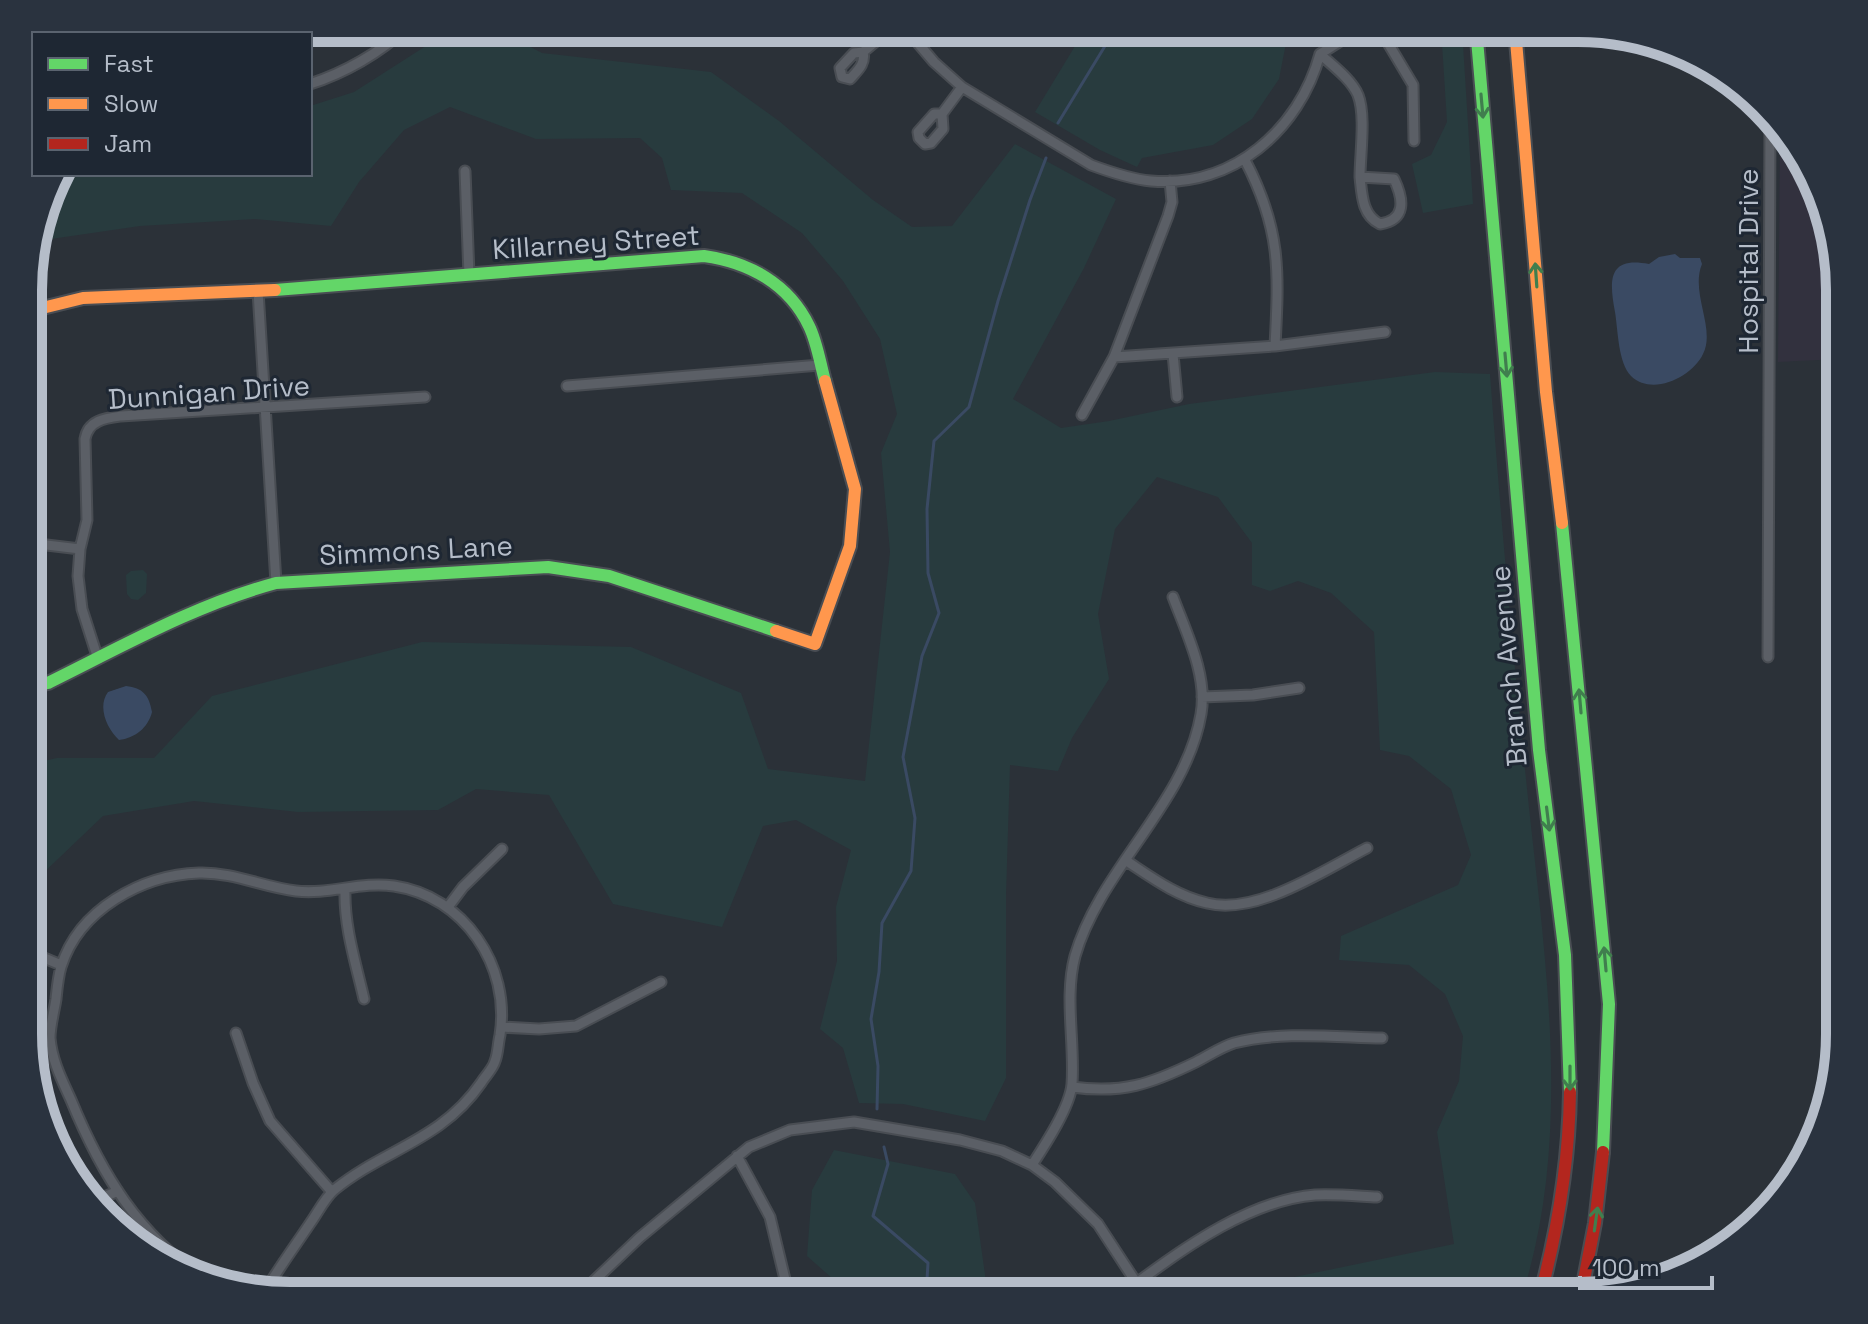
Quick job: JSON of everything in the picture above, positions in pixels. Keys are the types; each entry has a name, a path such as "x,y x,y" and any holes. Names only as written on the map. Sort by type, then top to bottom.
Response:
{"main road":[{"name":"Branch Avenue","path":"1477,43 1488,198 1513,434 1540,754 1567,983 1568,1128 1560,1212 1544,1282"},
{"path":"1516,43 1546,392 1568,572 1609,1004 1609,1061 1602,1168 1584,1282"},
{"name":"Killarney Street","path":"42,308 83,298 258,291 704,256 725,258 760,273 777,284 795,303 811,329 855,489 850,546 815,644"},
{"name":"Simmons Lane","path":"43,684 207,604 244,590 276,583 548,567 609,576 815,644"}],"street":[{"path":"312,83 343,71 386,43"},
{"path":"863,52 874,43"},
{"path":"918,43 962,87 1091,165 1131,178 1170,181 1209,175 1257,152 1291,113 1313,76 1320,54 1337,43"},
{"path":"1388,43 1413,85 1414,141"},
{"path":"1320,54 1357,93 1360,107 1360,177 1363,204 1371,218 1380,224 1396,219 1401,205 1394,179 1360,177"},
{"path":"942,114 962,87"},
{"name":"Hospital Drive","path":"1768,657 1770,134"},
{"path":"1245,160 1266,205 1275,244 1279,293 1275,346"},
{"path":"465,171 469,275"},
{"path":"1082,415 1114,357 1168,216 1172,202 1170,181"},
{"path":"258,291 276,583"},
{"path":"1114,357 1275,346 1385,332"},
{"path":"1173,354 1177,397"},
{"path":"567,386 820,365"},
{"name":"Dunnigan Drive","path":"98,659 82,609 78,576 87,520 85,439 86,432 93,424 121,416 425,397"},
{"path":"42,544 80,549"},
{"path":"1032,1165 1050,1138 1072,1087 1071,980 1076,955 1094,913 1179,776 1197,733 1202,697 1198,668 1173,597"},
{"path":"1202,697 1253,695 1299,688"},
{"path":"1125,860 1182,895 1224,906 1245,904 1277,893 1367,848"},
{"path":"448,907 463,887 502,849"},
{"path":"167,1249 130,1211 87,1139 55,1063 50,1036 61,965 81,931 103,909 143,883 199,873 228,874 294,891 345,890 373,885 414,890 448,907 462,919 486,951 495,973 501,1003 501,1027 495,1061 470,1099 451,1119 332,1192 272,1281"},
{"path":"345,890 350,941 364,999"},
{"path":"43,957 61,965"},
{"path":"501,1027 539,1029 576,1026 661,982"},
{"path":"236,1033 270,1121 332,1192"},
{"path":"1072,1087 1097,1091 1131,1089 1162,1078 1233,1043 1280,1037 1382,1038"},
{"path":"594,1281 639,1238 749,1147 790,1130 854,1122 960,1140 1002,1151 1032,1165 1055,1182 1098,1224 1138,1282"},
{"path":"737,1156 770,1217 785,1281"},
{"path":"103,1197 118,1191"},
{"path":"1138,1282 1213,1230 1269,1207 1312,1195 1377,1197"}],"shaded area":[{"path":"431,43 523,43 542,53 711,72 779,121 873,200 912,227 952,226 1015,144 1116,199 1084,268 1013,399 1061,428 1189,404 1435,372 1490,374 1550,1039 1551,1104 1547,1169 1538,1233 1526,1282 1271,1282 1454,1244 1437,1132 1459,1081 1463,1036 1445,994 1409,965 1339,960 1341,936 1458,885 1471,855 1451,789 1409,756 1380,750 1374,632 1331,593 1298,581 1270,591 1252,585 1252,543 1218,497 1157,477 1115,529 1098,614 1109,679 1072,738 1058,771 1010,765 1006,1078 985,1121 903,1104 859,1103 843,1048 820,1029 837,961 836,907 851,850 796,820 763,826 722,927 613,904 549,795 476,789 438,810 298,812 194,801 103,816 43,873 43,761 57,758 154,758 212,696 422,642 631,647 741,693 768,769 865,781 890,552 881,453 897,414 880,339 843,281 802,233 742,193 671,190 662,158 640,138 536,139 450,107 404,130 359,182 331,226 255,219 140,226 47,240 55,210 71,176 312,176 312,105 354,92"},
{"path":"1077,43 1286,43 1279,79 1252,119 1213,145 1142,158 1137,167 1100,150 1035,112"},
{"path":"1442,43 1463,43 1473,204 1423,213 1412,164 1431,155 1447,122"},
{"path":"1780,147 1800,180 1818,226 1825,274 1825,360 1778,362"},
{"path":"143,570 147,574 146,593 138,600 131,599 127,594 126,575 131,571"},
{"path":"834,1150 955,1174 975,1203 986,1282 836,1281 807,1256 812,1190"}],"water":[{"path":"1675,254 1680,258 1700,258 1699,287 1706,344 1691,370 1672,381 1650,385 1631,376 1623,363 1612,281 1614,273 1626,264 1649,264 1659,257"},
{"path":"126,686 144,693 152,712 140,731 119,740 107,724 103,704 108,692"}],"waterway":[{"path":"1058,123 1107,43"},
{"path":"877,1109 878,1066 871,1019 879,972 882,923 911,871 915,818 903,757 922,656 939,613 928,573 927,509 934,441 969,407 998,301 1046,158"},
{"path":"884,1147 888,1164 873,1216 928,1263 927,1282"}],"traffic: fast":[{"path":"1477,43 1539,750 1565,955 1570,1092"},
{"path":"275,290 704,256 752,270 790,298 812,332 825,381"},
{"path":"1562,523 1609,1004 1603,1152"},
{"path":"43,684 188,615 276,583 548,567 609,576 776,631"}],"traffic: slow":[{"path":"1516,43 1546,392 1562,523"},
{"path":"42,308 83,298 275,290"},
{"path":"776,631 815,644 850,546 855,489 825,381"}],"traffic: jam":[{"path":"1543,1282 1561,1195 1570,1092"},
{"path":"1584,1282 1595,1223 1603,1152"}]}
